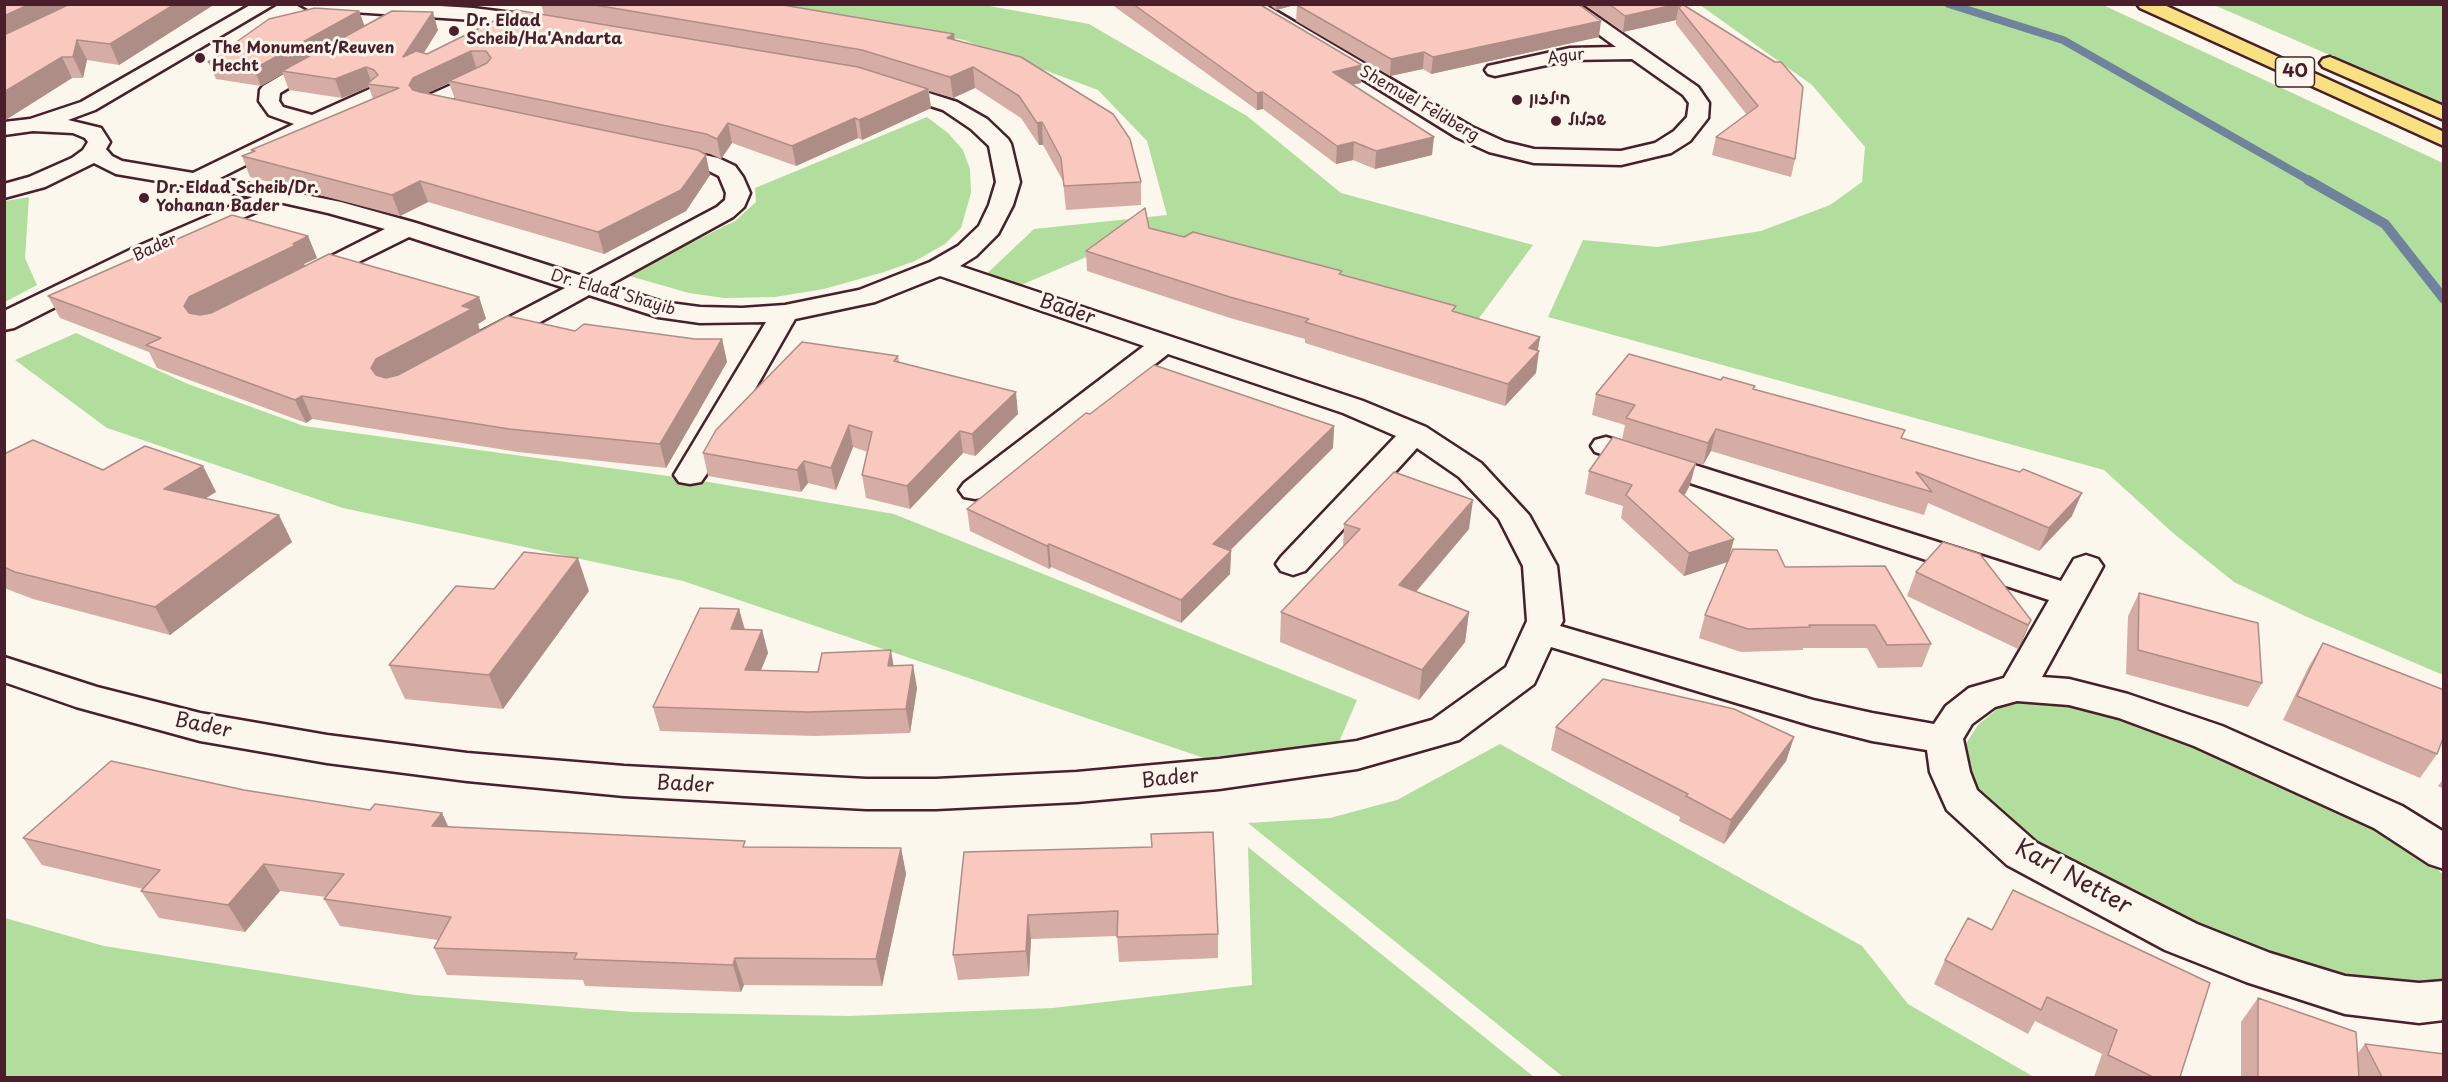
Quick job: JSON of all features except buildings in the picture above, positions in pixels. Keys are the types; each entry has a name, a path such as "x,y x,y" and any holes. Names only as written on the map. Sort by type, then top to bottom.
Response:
{"highway":[{"name":"40","path":"2146,4 2444,140"},
{"name":"40","path":"2315,57 2444,114"}],"street":[{"path":"33,125 88,105 267,4"},
{"path":"308,4 518,20 564,26"},
{"name":"Shemuel Feldberg","path":"1250,4 1464,132 1497,147 1534,156 1621,158 1663,148 1682,136 1697,118 1699,104 1691,91 1566,4"},
{"path":"381,27 412,11"},
{"path":"1272,18 1294,13"},
{"path":"490,35 518,20"},
{"path":"315,122 287,117 276,111 269,101 270,90 341,49"},
{"name":"Agur","path":"1495,70 1570,54 1639,53"},
{"path":"482,115 427,103 485,76"},
{"name":"Dr. Eldad Shayib","path":"38,182 86,174 143,173 197,180 276,195 407,228 658,309 700,315 742,316 784,313 866,296 939,267 967,251 988,229 1001,205 1008,182 1000,144 979,124 950,106 864,79"},
{"path":"197,180 372,93"},
{"path":"76,127 78,119 88,105"},
{"path":"4,129 33,125 76,127 93,133 99,142 95,150 80,163 38,182 4,191"},
{"path":"459,355 725,212 736,202 738,193 732,177 724,169 703,161 647,149"},
{"path":"95,150 109,165 143,173"},
{"name":"Bader","path":"4,322 122,262 276,195"},
{"path":"282,290 407,228"},
{"name":"Bader","path":"4,669 89,698 189,724 327,749 467,767 624,781 797,792 936,794 1077,788 1219,774 1357,754 1444,730 1521,675 1545,621 1540,566 1513,515 1470,470 1415,433 1353,407 939,267"},
{"path":"690,475 784,313"},
{"path":"975,490 1165,343"},
{"path":"1293,564 1415,433"},
{"path":"1606,446 2078,580 2017,688"},
{"path":"1540,632 1813,713 1944,739 1959,715 1982,697 2017,688 2069,692 2098,699 2128,707 2208,736 2388,818 2444,853"},
{"name":"Karl Netter","path":"1944,739 1950,772 1961,799 2022,854 2181,937 2262,969 2345,995 2419,1003 2444,1000"}],"green space":[{"path":"773,5 984,5 1089,24 1247,116 1341,193 1533,245 1477,321 1112,246 1012,289 979,281 1034,229 1167,215 1147,141 1098,90 964,40"},
{"path":"1700,5 2103,5 2443,163 2443,675 2305,616 2234,582 2173,533 2104,470 1548,317 1583,240 1657,247 1761,231 1830,205 1862,182 1865,147 1812,85"},
{"path":"2214,5 2443,5 2443,104"},
{"path":"927,117 948,133 963,150 970,169 971,193 961,228 945,244 915,261 824,289 775,297 724,298 689,293 626,275 735,221 756,202 755,188"},
{"path":"29,197 25,258 37,285 5,302 5,201"},
{"path":"76,333 188,384 304,426 697,480 894,514 1357,700 1339,742 1204,758 683,581 343,508 107,428 15,360"},
{"path":"2027,701 2072,704 2127,718 2203,747 2381,828 2424,855 2443,875 2443,980 2406,984 2339,976 2262,953 2186,923 2033,844 1979,796 1970,775 1965,745 1978,725 1997,709"},
{"path":"1500,744 1862,946 1908,1004 2034,1077 1563,1077 1248,823 1330,818 1397,800"},
{"path":"1248,847 1534,1077 5,1077 5,918 104,946 415,995 632,1012 848,1016 1053,1008 1252,985"}],"waterway":[{"path":"1949,4 2063,40 2310,181"},
{"path":"2308,180 2385,224 2444,299"}],"place":[{"name":"Dr. Eldad Scheib/Ha'Andarta","path":"454,31"},
{"name":"The Monument/Reuven Hecht","path":"200,58"},
{"name":"חילזון","path":"1517,100"},
{"name":"שבלול","path":"1556,121"},
{"name":"Dr. Eldad Scheib/Dr. Yohanan Bader","path":"144,198"}]}
